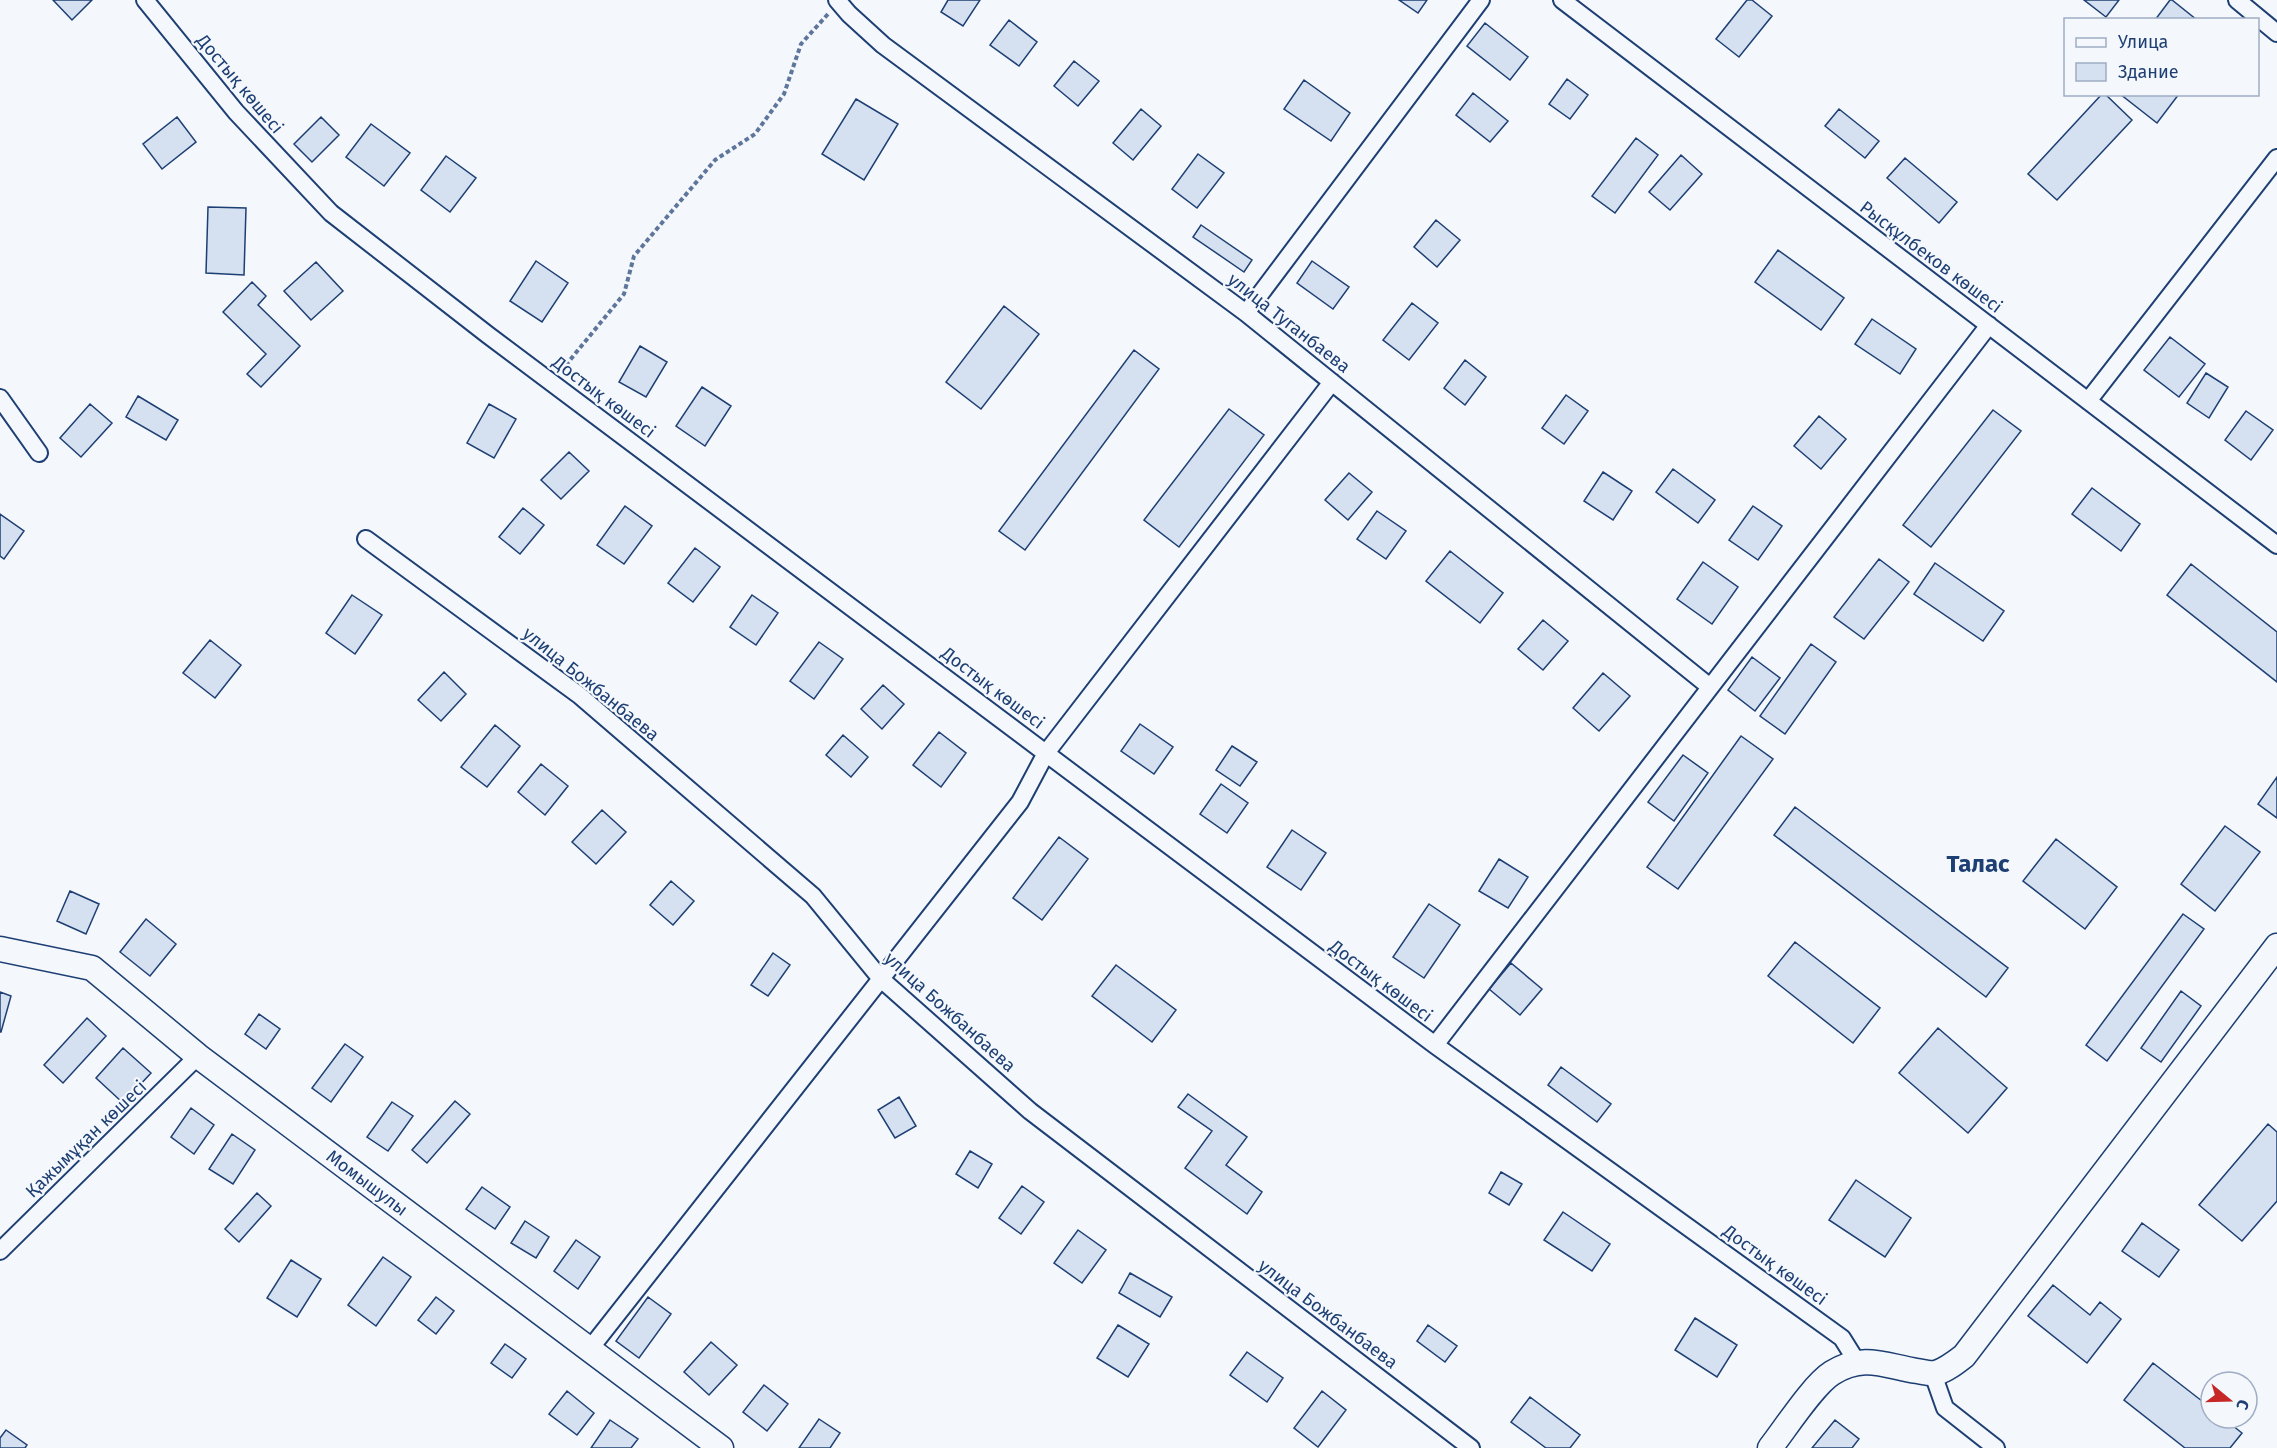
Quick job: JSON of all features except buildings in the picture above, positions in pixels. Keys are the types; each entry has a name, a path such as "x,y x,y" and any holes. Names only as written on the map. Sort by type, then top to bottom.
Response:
{"street":[{"name":"Достық көшесі","path":"145,0 236,112 331,213 552,382 1435,1045 1842,1338 1857,1362"},
{"path":"1246,313 1481,0"},
{"name":"Рысқұлбеков көшесі","path":"1562,0 2277,545"},
{"path":"2237,0 2259,18"},
{"name":"улица Туганбаева","path":"838,1 883,45 1246,313 1710,687"},
{"path":"2259,18 2277,33"},
{"path":"2088,401 2277,158"},
{"path":"1435,1045 1989,325"},
{"path":"589,1350 1020,802 1046,753 1332,382"},
{"path":"0,398 39,453"},
{"name":"улица Божбанбаева","path":"366,539 579,695 813,896 881,979 1030,1111 1471,1448"},
{"path":"1770,1448 1829,1375 1857,1362 1879,1362 1933,1374 1948,1368 1964,1356 2277,946"},
{"name":"Момышулы","path":"0,949 92,968 198,1056 721,1448"},
{"name":"Қажымұқан көшесі","path":"0,1251 198,1056"},
{"path":"1933,1374 1945,1408 1996,1448"}],"path":[{"path":"552,382 624,294 634,256 715,160 755,134 784,94 801,44 838,1"}],"district":[{"name":"Талас","path":"1978,864"}]}
